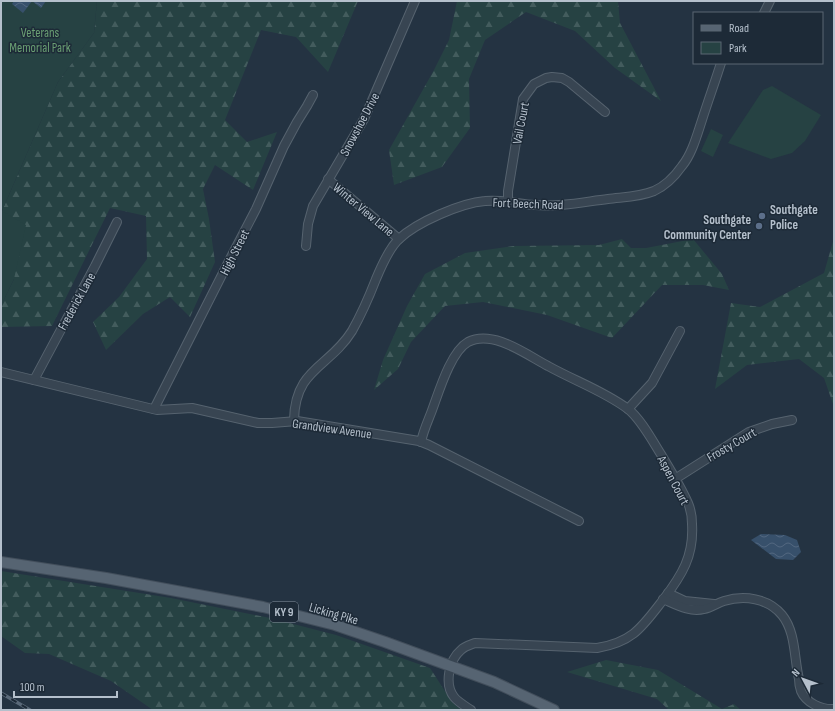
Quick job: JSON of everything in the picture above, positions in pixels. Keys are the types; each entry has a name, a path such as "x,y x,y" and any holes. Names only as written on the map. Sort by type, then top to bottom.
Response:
{"main road":[{"name":"Licking Pike","path":"1,562 106,578 263,607 335,625 386,642 494,682 554,710"}],"street":[{"name":"Snowshoe Drive","path":"306,246 308,224 313,206 364,119 415,1"},
{"path":"764,12 770,1"},
{"name":"Fort Beech Road","path":"294,420 294,406 301,387 316,369 339,347 352,330 370,294 382,264 399,239 410,230 436,217 466,205 487,201 508,201 536,205 562,205 636,196 654,191 670,180 683,166 700,126 721,64"},
{"name":"Vail Court","path":"508,201 509,183 524,99 534,84 546,78 562,78 569,82 605,112"},
{"name":"High Street","path":"154,409 230,257 256,209 284,146 313,95"},
{"name":"Winter View Lane","path":"328,179 399,239"},
{"name":"Frederick Lane","path":"34,380 117,222"},
{"path":"628,409 652,383 680,331"},
{"name":"Aspen Court","path":"421,442 439,389 456,353 467,342 480,338 494,339 511,345 550,367 600,391 628,409 640,422 675,479 689,504 692,518 692,545 689,558 678,580 646,623 624,640 611,646 597,648 475,643 460,650 455,656 451,667"},
{"name":"Grandview Avenue","path":"1,372 163,411 192,408 258,423 294,420 421,442 579,521"},
{"name":"Frosty Court","path":"675,479 749,432 772,424 792,420"},
{"path":"666,596 692,610 704,609 725,600 742,597 759,600 772,606 783,616 791,633 796,670 801,692 808,700 819,707 834,710"},
{"path":"451,667 448,678 453,696 471,710"}],"green space":[{"name":"Veterans Memorial Park","path":"1,1 97,1 94,33 58,82 2,211 26,225 14,279 1,306"},
{"path":"97,1 358,1 328,72 296,37 261,30 225,120 247,142 277,132 253,190 215,165 203,189 215,262 190,317 170,297 143,314 106,350 93,322 119,297 147,259 146,216 110,208 52,326 1,327 1,306 14,279 1,233 2,211 58,82 94,33"},
{"path":"457,1 618,1 620,23 661,101 615,68 575,31 526,12 485,40 469,79 470,128 442,167 394,185 389,150 449,40"},
{"path":"772,86 821,115 805,141 792,153 771,159 728,143 763,90"},
{"path":"711,129 723,135 713,157 701,151"},
{"path":"834,238 834,407 824,378 799,359 747,365 715,389 731,303 760,307 824,273"},
{"path":"622,239 631,248 646,248 693,239 722,274 729,290 703,285 662,285 612,338 547,315 483,302 445,306 411,342 398,369 374,390 383,360 407,306 425,274 465,253 513,246 599,245"},
{"path":"1,571 171,598 270,618 336,635 430,668 452,702 461,710 153,710 111,681 49,654 25,653 1,636"},
{"path":"606,660 658,670 722,709 734,704 741,710 669,710 657,699 567,672"}],"water":[{"path":"14,1 32,1 23,13 12,4"},
{"path":"32,1 46,1 41,8"},
{"path":"761,534 785,535 797,540 801,552 793,560 776,559 751,540"}],"railway":[{"path":"1,693 30,710"}],"place":[{"name":"Southgate Police","path":"762,216"},
{"name":"Southgate Community Center","path":"759,226"}]}
